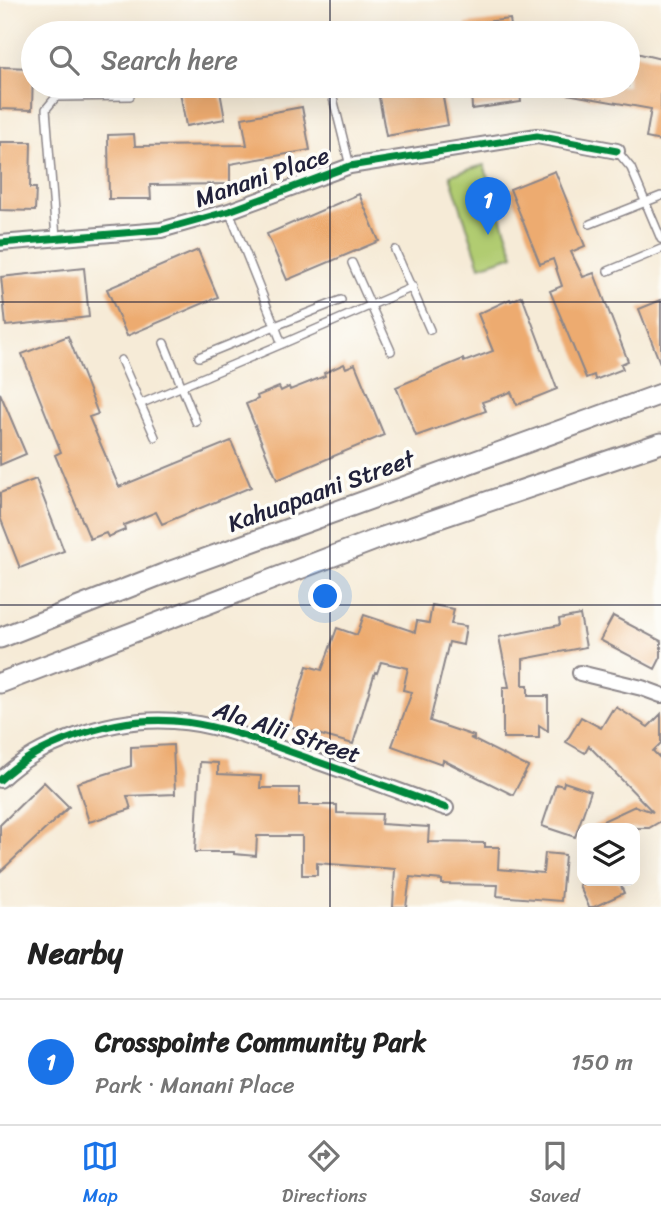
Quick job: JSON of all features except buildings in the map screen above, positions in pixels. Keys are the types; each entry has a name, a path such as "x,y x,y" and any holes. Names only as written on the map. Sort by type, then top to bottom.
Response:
{"main road":[{"name":"Kahuapaani Street","path":"0,638 163,574 661,394"},
{"path":"0,683 383,537 661,443"}],"street":[{"name":"Manani Place","path":"0,243 161,230 229,211 350,166 537,136 617,151"},
{"path":"580,673 661,695"},
{"name":"Ala Alii Street","path":"0,779 30,755 71,737 109,724 160,719 195,722 237,732 446,808"}],"lane":[{"path":"55,98 46,108 56,239"},
{"path":"333,98 350,166"},
{"path":"617,151 631,168 661,240"},
{"path":"590,224 661,196"},
{"path":"229,211 282,344"},
{"path":"608,271 661,249"},
{"path":"395,250 430,330"},
{"path":"352,263 391,351"},
{"path":"141,404 413,287"},
{"path":"199,357 341,300"},
{"path":"164,343 196,422"},
{"path":"121,360 155,437"}],"green space":[{"path":"484,165 514,255 480,266 450,175"}],"cycle path":[{"path":"0,243 161,230 229,211 350,166 537,136 617,151"},
{"path":"0,780 34,754 73,737 137,721 166,720 194,723 250,738 446,808"}],"place":[{"name":"Crosspointe Community Park","path":"488,235"}]}
